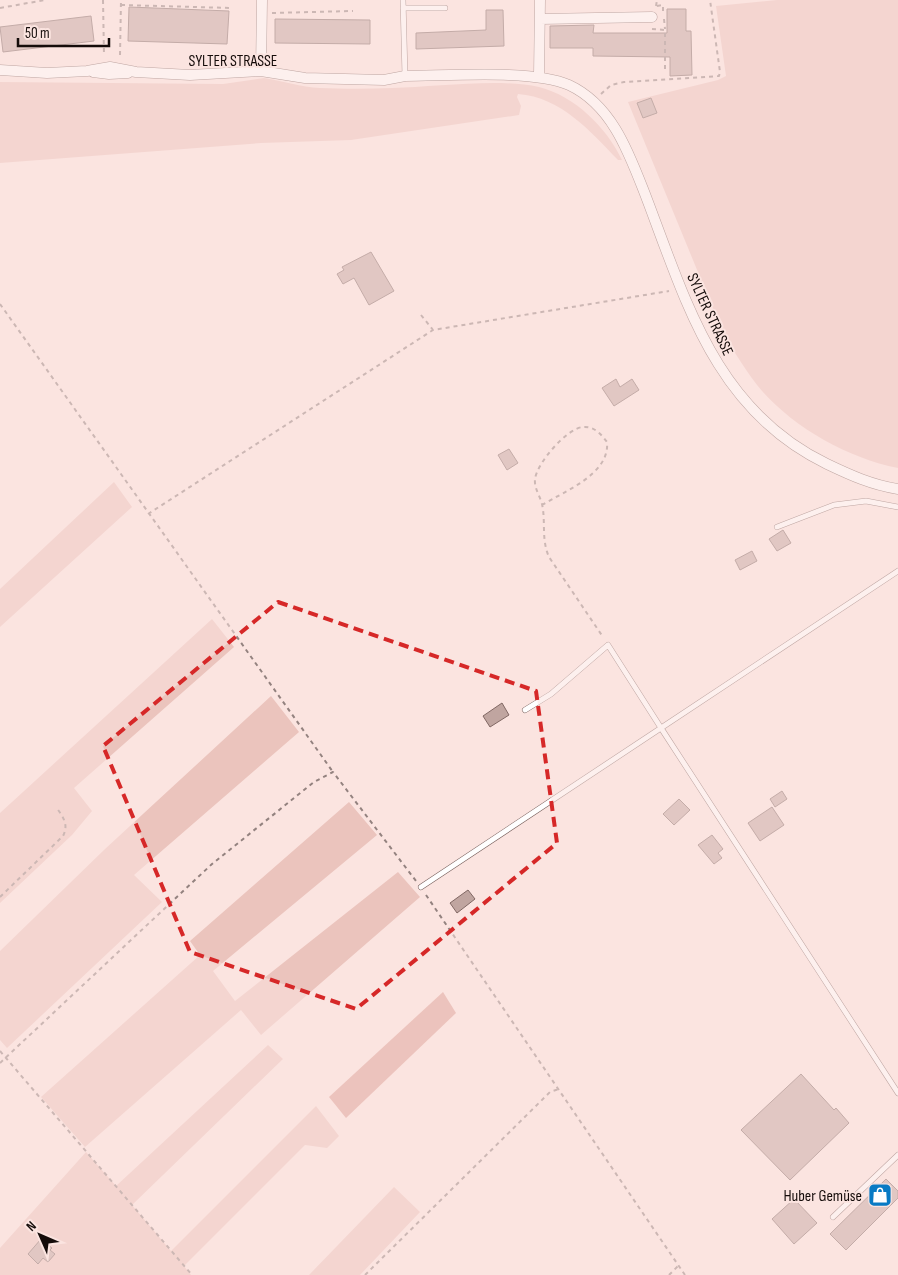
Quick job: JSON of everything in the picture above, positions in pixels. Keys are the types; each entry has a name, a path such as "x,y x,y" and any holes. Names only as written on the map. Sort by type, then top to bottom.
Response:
{"street":[{"path":"261,71 262,0"},
{"path":"539,76 540,0"},
{"path":"540,19 652,17"},
{"name":"SYLTER STRASSE","path":"0,70 87,71 109,74 136,72 190,75 261,71 305,78 384,80 405,76 539,76 554,81 571,94 592,103 609,119 629,153 681,289 707,348 719,368 749,408 762,421 809,456 862,480 898,489"}],"lane":[{"path":"403,0 405,76"},
{"path":"403,8 445,8"},
{"path":"777,527 834,505 866,501 898,507"},
{"path":"421,887 898,571"},
{"path":"525,710 551,694 608,645 898,1093"},
{"path":"833,1217 898,1155"}],"path":[{"path":"0,8 45,0"},
{"path":"103,0 104,55"},
{"path":"120,55 121,0"},
{"path":"657,0 657,6 652,6 652,30 665,30 665,69"},
{"path":"592,103 612,85 624,82 719,76 710,0"},
{"path":"121,5 232,8"},
{"path":"262,13 353,11"},
{"path":"148,514 433,330 681,289"},
{"path":"0,304 333,772 421,887 685,1275"},
{"path":"421,315 433,330"},
{"path":"542,505 592,474 603,463 608,453 608,442 592,428 582,427 568,434 542,462 535,481 542,505 544,544 549,557 608,645"},
{"path":"0,1063 212,864 314,782 333,772"},
{"path":"0,897 63,836 66,830 66,821 56,807"},
{"path":"0,1051 192,1275"},
{"path":"365,1275 550,1092 559,1089"},
{"path":"669,1275 679,1266"}],"highlighted area":[{"path":"278,602 536,691 557,843 356,1009 190,952 103,746"}],"shaded area":[{"path":"777,0 898,0 898,468 860,457 824,440 791,418 762,391 751,377 723,333 628,102 718,80 726,76 716,6"},
{"path":"264,78 320,88 356,89 486,83 523,84 539,87 565,98 588,115 608,136 622,160 618,160 586,128 561,109 534,97 518,94 517,97 521,106 519,115 351,140 261,143 0,163 0,82 223,84"},
{"path":"114,482 132,507 0,627 0,589"},
{"path":"212,619 234,647 74,788 92,811 72,835 0,903 0,813"},
{"path":"271,696 299,732 134,875 162,902 7,1048 0,1040 0,951 105,849"},
{"path":"349,802 377,835 213,971 235,1001 398,872 420,897 261,1035 241,1010 85,1147 41,1097 200,955 190,941"},
{"path":"443,992 456,1013 346,1118 329,1097"},
{"path":"268,1045 283,1059 132,1205 171,1251 316,1106 339,1136 327,1148 305,1145 184,1266 191,1275 0,1275 0,1248 86,1152 116,1186"},
{"path":"394,1187 420,1212 360,1275 309,1275"}],"building":[{"path":"129,7 229,11 227,44 128,41"},
{"path":"667,9 686,9 686,31 691,31 692,75 670,76 670,57 593,56 593,48 550,48 550,26 594,25 593,33 667,33"},
{"path":"486,10 503,10 504,46 416,49 416,33 486,30"},
{"path":"91,16 94,41 3,52 0,27"},
{"path":"275,19 370,20 370,44 275,43"},
{"path":"651,98 657,113 643,118 637,103"},
{"path":"371,252 394,291 369,305 354,278 343,284 337,274 344,270 342,267"},
{"path":"616,379 620,387 632,379 639,390 614,406 602,388"},
{"path":"509,449 518,463 507,470 498,455"},
{"path":"783,530 791,543 777,551 769,539"},
{"path":"752,551 757,561 740,570 735,560"},
{"path":"502,703 509,715 490,727 483,716"},
{"path":"782,791 787,799 775,807 770,799"},
{"path":"679,799 690,810 674,825 663,814"},
{"path":"772,807 784,825 760,841 748,823"},
{"path":"712,835 723,849 718,853 722,858 714,864 698,845"},
{"path":"468,890 475,899 457,913 450,903"},
{"path":"801,1074 834,1110 836,1108 849,1123 790,1180 741,1130"},
{"path":"886,1179 898,1191 898,1198 846,1250 830,1234"},
{"path":"794,1199 817,1223 794,1244 772,1219"},
{"path":"41,1239 52,1248 50,1250 55,1254 48,1262 43,1258 38,1264 28,1254"}],"place":[{"name":"Huber Gemüse","path":"880,1195"}]}
